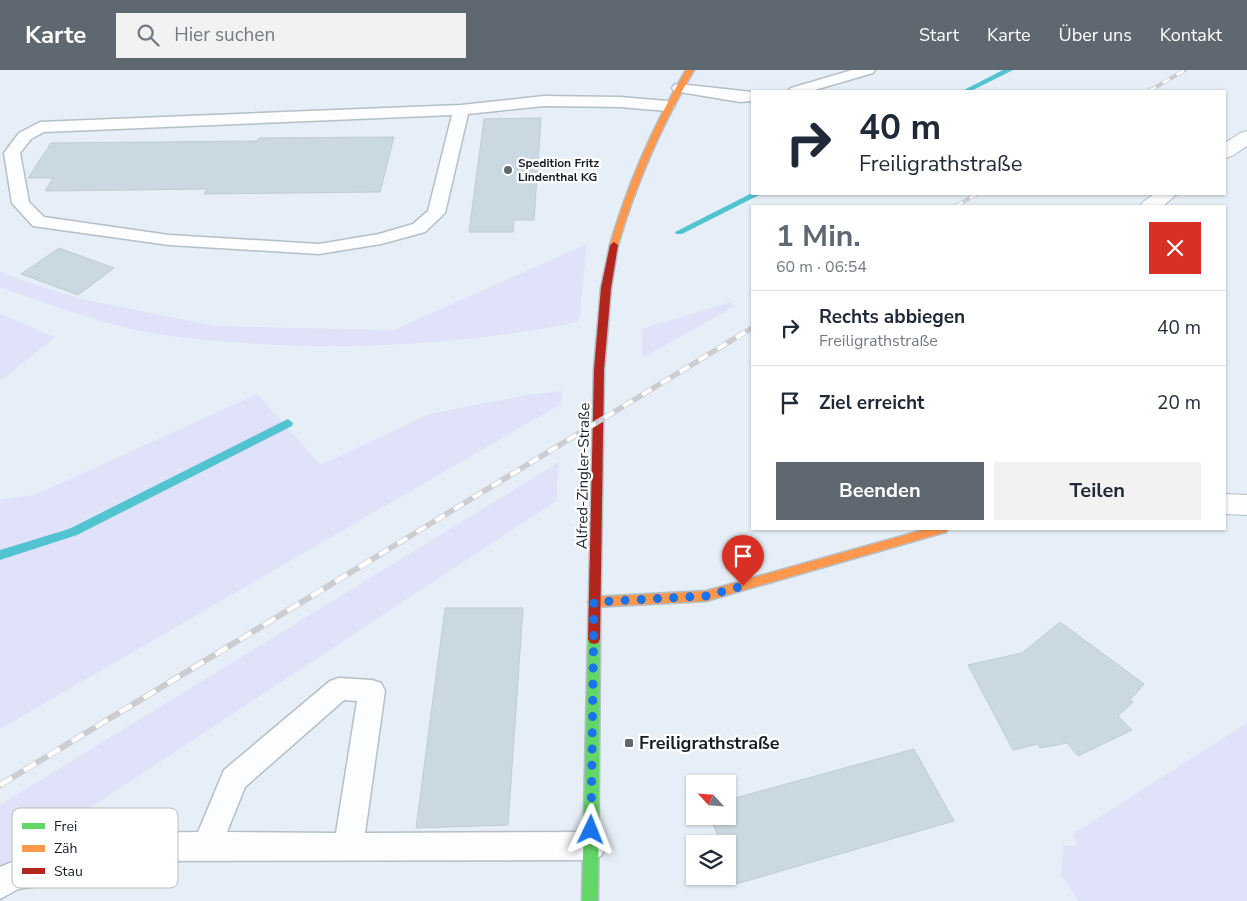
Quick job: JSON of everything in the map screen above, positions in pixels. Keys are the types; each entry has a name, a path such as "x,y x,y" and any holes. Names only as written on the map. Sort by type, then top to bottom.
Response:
{"street":[{"name":"Alfred-Zingler-Straße","path":"590,901 594,602 603,313 622,214 637,171 667,106 690,70"},
{"path":"1226,151 1247,137"},
{"path":"1151,205 1166,195"},
{"path":"1226,504 1247,505"},
{"path":"594,602 706,596 938,530"}],"lane":[{"path":"799,90 868,70"},
{"path":"679,88 751,97"},
{"path":"461,110 436,213 419,228 391,236 319,249 169,240 39,222 21,203 12,153 25,136 40,127 461,110 544,102 620,102 667,106"},
{"path":"207,846 234,779 339,689 372,690 348,848"},
{"path":"178,846 348,848 591,846"},
{"path":"0,885 12,876"}],"shaded area":[{"path":"587,244 579,321 513,333 413,343 353,346 292,346 173,336 115,325 0,287 0,271 15,278 81,299 214,326 394,330"},
{"path":"731,302 735,306 642,358 642,329"},
{"path":"0,314 55,337 0,381"},
{"path":"562,391 561,404 0,729 0,499 35,495 257,394 321,465 429,414 527,395"},
{"path":"559,462 556,501 90,808 12,808 12,859 0,867 0,805"},
{"path":"1247,723 1247,901 1079,901 1061,875 1063,846 1077,846 1073,834"}],"building":[{"name":"Spedition Fritz Lindenthal KG","path":"541,118 534,220 514,220 513,232 469,232 484,119"},
{"path":"394,137 380,192 204,194 207,189 45,191 53,178 28,178 51,143 257,141 259,138"},
{"path":"59,248 114,268 78,295 21,274"},
{"path":"445,608 523,608 508,825 416,828"},
{"path":"1060,622 1144,684 1130,700 1133,702 1118,716 1132,730 1078,756 1067,743 1040,748 1038,744 1013,750 968,665 1022,653"},
{"path":"914,749 954,821 736,884 736,835 717,835 714,825 736,825 736,798"}],"waterway":[{"path":"968,90 1009,70"},
{"path":"679,232 755,195"},
{"path":"0,555 73,532 288,423"}],"railway":[{"path":"1151,90 1185,70"},
{"path":"958,205 975,195"},
{"path":"379,555 751,329"},
{"path":"0,785 381,554"}],"traffic: fast":[{"path":"590,901 594,639"}],"traffic: slow":[{"path":"614,245 628,199 655,133 690,70"},
{"path":"594,602 706,596 938,530"}],"traffic: jam":[{"path":"594,639 599,369 606,288 614,245"}],"place":[{"name":"Spedition Fritz Lindenthal KG","path":"508,170"},
{"name":"Freiligrathstraße","path":"629,743"}],"route":[{"path":"591,830 594,602 706,596 743,586"}]}
